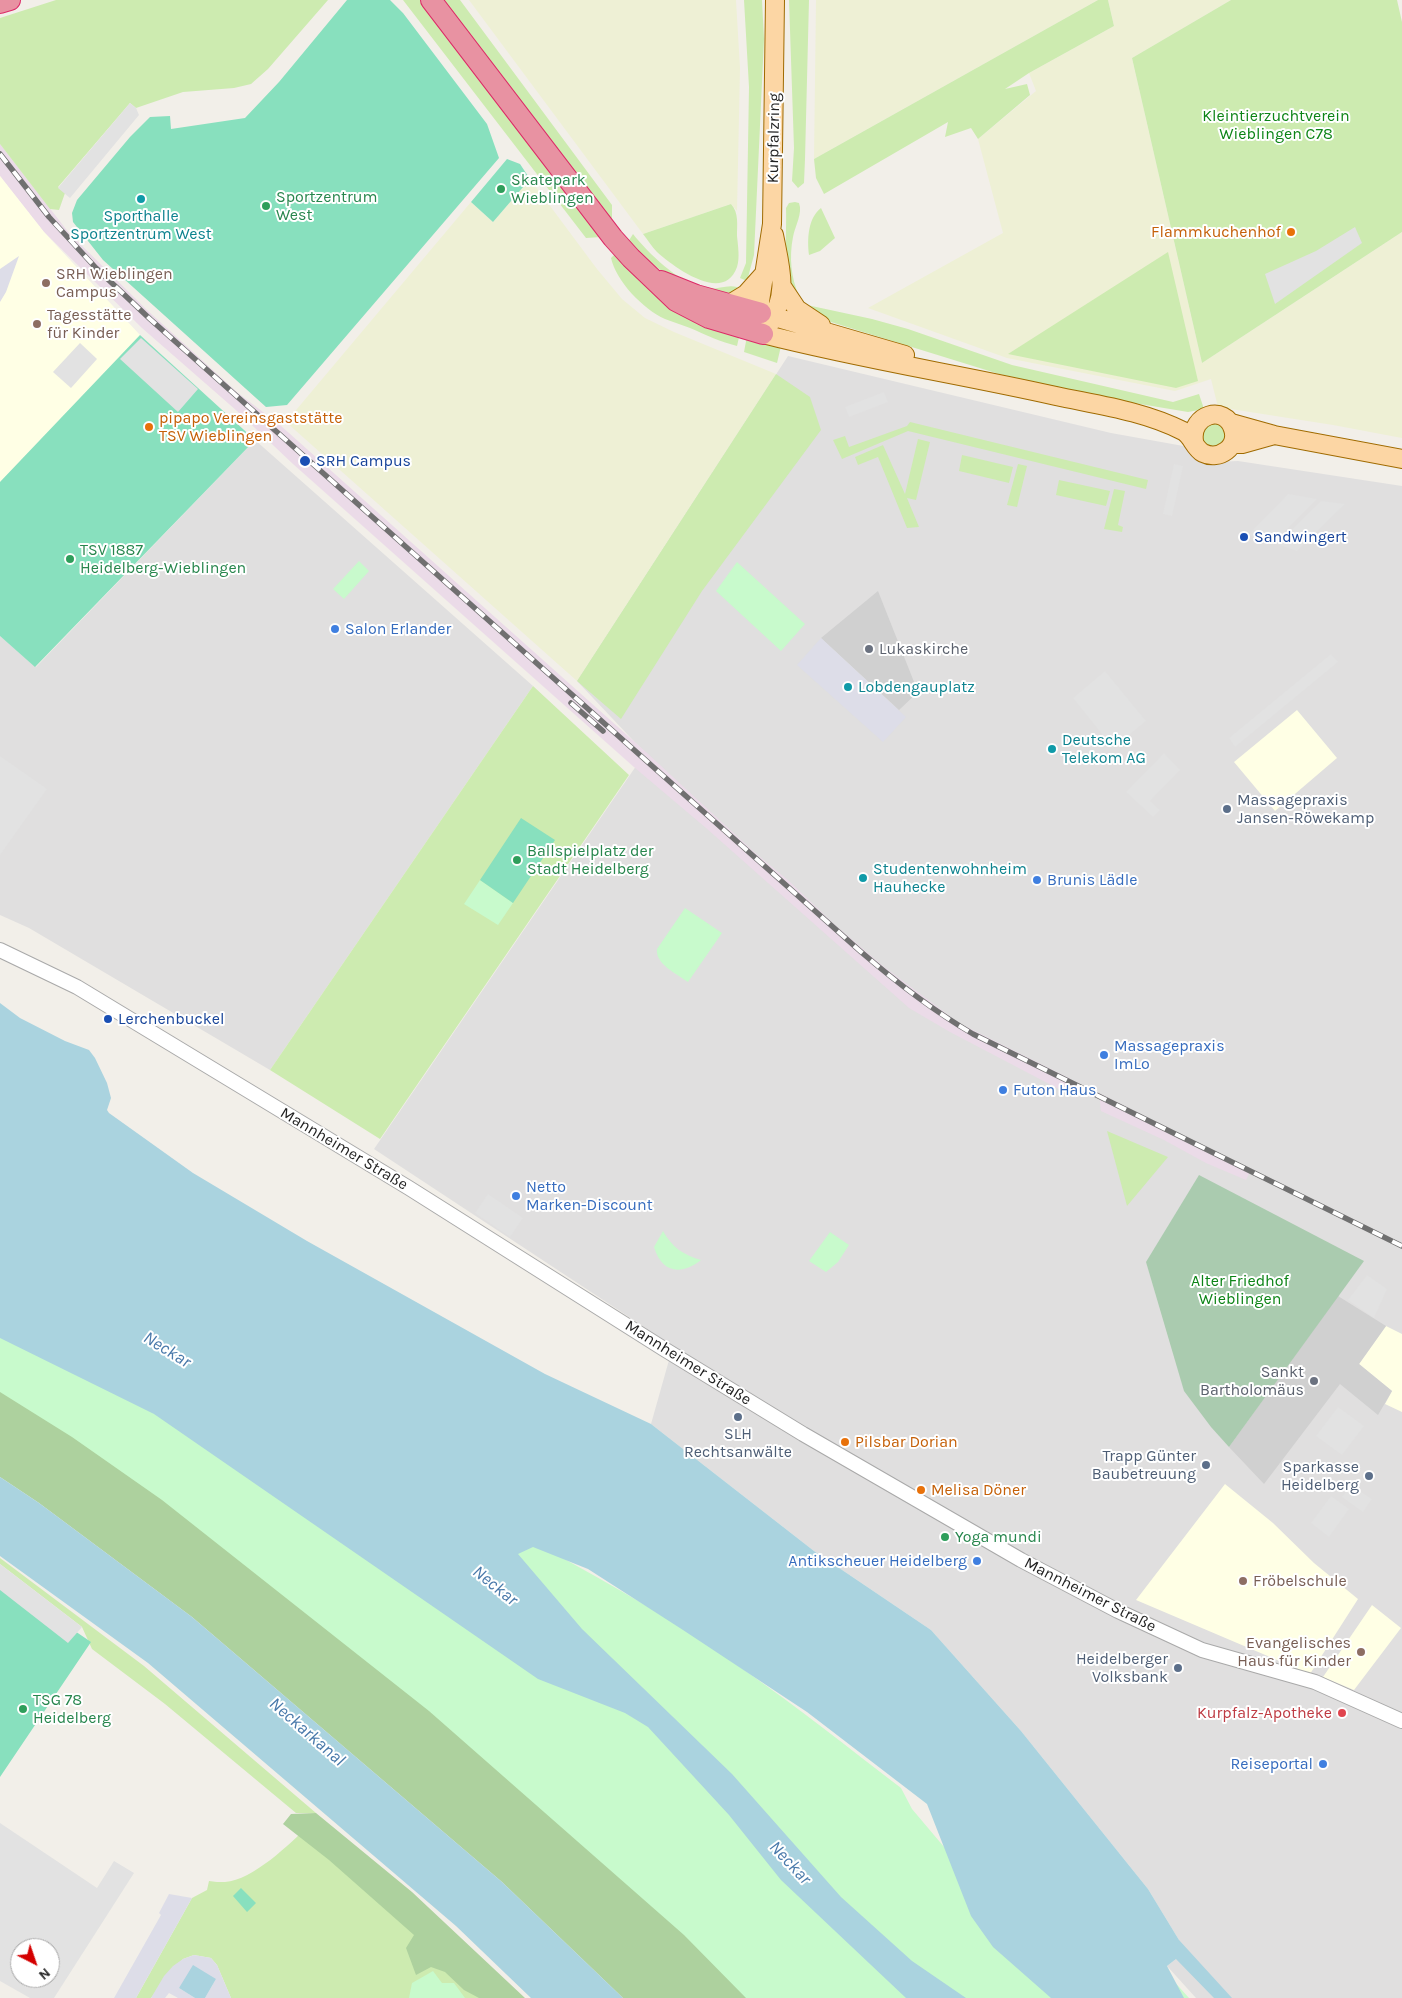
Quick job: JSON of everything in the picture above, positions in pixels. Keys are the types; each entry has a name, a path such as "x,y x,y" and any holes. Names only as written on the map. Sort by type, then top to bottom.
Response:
{"highway":[{"path":"0,3 10,0"},
{"path":"431,0 613,238 667,294 684,306 709,318 766,321"},
{"path":"650,276 696,296 728,305 766,321"}],"main road":[{"name":"Kurpfalzring","path":"766,321 763,275 772,224 775,0"},
{"path":"766,321 779,306 783,288 772,224"},
{"path":"728,305 746,294 763,275"},
{"path":"783,288 802,313 839,336"},
{"path":"766,321 839,336 1016,387"},
{"path":"766,321 902,365 1016,387 1144,415 1185,432 1200,450 1214,456 1223,454 1232,444 1234,434 1227,419 1216,415 1205,416 1194,429 1194,441"},
{"path":"1144,415 1167,415 1188,421 1200,420"},
{"path":"1230,423 1274,435 1402,459"},
{"path":"1232,444 1242,444 1274,435"}],"street":[{"name":"Mannheimer Straße","path":"0,950 77,987 418,1193 664,1349 787,1424 1021,1560 1118,1611 1202,1650 1315,1682 1402,1721"}],"shaded area":[{"path":"469,0 736,0 740,68 737,211 731,204 643,234"},
{"path":"816,0 1098,0 814,159"},
{"path":"1108,0 1231,0 1132,58 1202,363 1402,232 1402,438 1218,407 1211,379 1175,391 1007,358 868,308 1003,233 978,139 1036,91 1029,73 1114,26"},
{"path":"130,103 136,108 139,115 70,198 58,188"},
{"path":"0,144 69,233 147,310 238,393 280,425 646,752 834,924 883,966 959,1023 1071,1079 1076,1098 950,1032 909,1008 706,828 635,768 142,328 44,232 0,176"},
{"name":"SRH Wieblingen Campus","path":"0,176 44,232 140,335 0,482"},
{"path":"530,179 597,269 622,299 645,318 776,374 577,681 286,422 471,202 493,222"},
{"path":"1355,227 1362,243 1275,304 1265,274 1316,251"},
{"path":"19,256 6,292 0,302 0,269"},
{"path":"141,338 198,389 178,412 120,359"},
{"path":"80,343 97,359 71,388 53,372"},
{"path":"788,356 1111,433 1189,447 1215,462 1238,461 1402,486 1402,1998 1196,1998 1167,1966 1176,1959 1179,1940 1148,1889 1021,1731 931,1630 814,1551 651,1424 673,1346 374,1149 645,753 577,681"},
{"path":"884,392 888,402 849,417 845,407"},
{"path":"255,440 533,686 270,1070 29,928 0,915 0,636 36,667"},
{"path":"1174,464 1183,466 1172,516 1163,514"},
{"path":"1288,494 1317,499 1273,543 1248,535"},
{"path":"1321,501 1345,504 1297,551 1277,544"},
{"path":"878,591 918,692 899,710 821,638"},
{"name":"Lobdengauplatz","path":"821,638 906,717 883,742 797,665"},
{"path":"1331,654 1338,662 1235,747 1229,738"},
{"path":"1105,671 1146,721 1113,748 1073,698"},
{"path":"1297,710 1337,758 1275,811 1234,762"},
{"path":"1164,753 1180,770 1150,801 1160,810 1153,817 1126,792"},
{"path":"0,756 47,789 0,855"},
{"path":"1099,1093 1251,1170 1246,1180 1206,1163 1164,1140 1101,1111"},
{"path":"488,1194 523,1218 510,1237 475,1213"},
{"path":"1367,1275 1387,1289 1374,1318 1348,1300"},
{"path":"1338,1296 1386,1326 1359,1364 1392,1391 1378,1415 1340,1384 1264,1484 1229,1447"},
{"path":"1386,1326 1402,1334 1402,1412 1385,1404 1392,1391 1359,1364"},
{"path":"1338,1407 1364,1426 1342,1455 1316,1436"},
{"name":"Fröbelschule","path":"1225,1484 1273,1523 1314,1563 1358,1599 1310,1674 1136,1600"},
{"path":"1351,1485 1372,1499 1363,1512 1342,1497"},
{"path":"1331,1496 1349,1509 1329,1537 1311,1523"},
{"path":"0,1564 82,1627 68,1643 0,1590"},
{"name":"Evangelisches Haus für Kinder","path":"1372,1605 1401,1628 1354,1690 1323,1677"},
{"path":"0,1823 97,1888 114,1861 134,1873 54,1998 30,1998 12,1988 60,1988 60,1938 10,1938 10,1987 0,1981"},
{"path":"169,1894 192,1898 136,1998 114,1998 161,1915 159,1913"},
{"path":"194,1955 211,1958 217,1965 231,1998 205,1998 216,1979 179,1988 195,1998 178,1998 169,1993 165,1998 151,1998 164,1976 173,1966 183,1959"}],"green space":[{"path":"56,0 328,0 268,69 251,84 234,88 183,92 136,108 130,103 58,187 65,193 59,210 50,209 0,144 0,18"},
{"name":"Sportzentrum West","path":"347,0 390,0 403,13 487,124 499,158 287,405 266,407 103,260 73,222 72,213 77,200 130,137 150,117 170,116 171,129 245,118 279,82"},
{"path":"403,0 420,0 601,237 586,238"},
{"path":"444,0 460,0 612,205 612,219 600,208"},
{"path":"744,0 762,0 764,39 754,255 747,281 740,278 746,263 749,87"},
{"path":"789,0 809,0 804,183 798,188 792,181 794,148"},
{"path":"1098,0 1108,0 1114,26 1029,73 1005,89 1027,84 1030,95 978,139 971,128 945,137 948,122 824,194 816,178 814,159"},
{"name":"Kleintierzuchtverein Wieblingen C78","path":"1231,0 1397,0 1402,22 1402,232 1202,363 1132,58"},
{"path":"507,159 520,164 530,179 493,222 471,202"},
{"path":"789,203 799,203 800,207 791,252 791,267 799,296 796,300 789,279 786,243 786,208"},
{"path":"731,204 734,207 737,219 738,260 737,267 731,278 722,283 711,283 687,274 657,252 643,234"},
{"path":"821,208 835,238 820,251 809,255 809,229 813,217"},
{"path":"633,234 655,258 684,280 707,289 729,286 737,287 740,292 726,298 714,298 687,287 660,270 628,242"},
{"path":"1168,252 1198,381 1176,388 1008,354"},
{"path":"615,254 740,333 737,346 665,319 648,308 624,285 618,276 611,258"},
{"path":"807,305 908,329 1012,365 1173,402 1199,394 1204,409 1188,412 1116,400 999,374 818,318 805,308"},
{"name":"TSV 1887 Heidelberg-Wieblingen","path":"140,335 255,440 35,667 0,636 0,482"},
{"path":"747,336 781,346 777,363 744,352"},
{"path":"776,374 810,397 821,430 702,591 621,719 577,681"},
{"path":"910,422 1148,480 1146,489 908,431 842,459 833,440 845,436 849,447 907,426"},
{"path":"1213,422 1218,423 1224,429 1224,439 1218,445 1213,446 1208,445 1202,439 1201,434 1202,429 1208,423"},
{"path":"918,439 930,442 916,500 907,498 919,527 907,528 878,457 858,465 855,457 883,445 905,494"},
{"path":"962,455 1013,467 1009,483 959,471"},
{"path":"1018,464 1027,466 1017,507 1007,505"},
{"path":"1059,480 1110,491 1106,506 1056,495"},
{"path":"1114,489 1125,491 1118,525 1123,527 1122,532 1104,529"},
{"path":"359,561 369,571 344,599 333,589"},
{"path":"737,562 805,624 781,651 716,591"},
{"path":"533,686 629,775 380,1139 270,1070"},
{"name":"Ballspielplatz der Stadt Heidelberg","path":"521,818 555,840 513,903 480,880"},
{"path":"480,880 513,903 498,925 464,904"},
{"path":"685,908 722,933 688,982 663,964 657,954 657,949"},
{"path":"1107,1131 1168,1157 1127,1206"},
{"name":"Alter Friedhof Wieblingen","path":"1199,1175 1364,1261 1229,1447 1211,1427 1184,1391 1146,1262"},
{"path":"0,1221 544,1548 621,1591 695,1636 783,1698 901,1788 912,1809 950,1854 1162,1968 1189,1998 746,1998 684,1935 429,1711 162,1500 72,1437 0,1392"},
{"path":"663,1231 670,1242 679,1250 701,1260 694,1265 680,1270 667,1267 662,1263 654,1247"},
{"path":"830,1232 849,1245 838,1262 826,1272 809,1261"},
{"path":"0,1338 906,1998 623,1998 502,1882 192,1617 39,1503 0,1477"},
{"path":"0,1558 144,1666 316,1813 296,1813 165,1704 92,1649 82,1627 0,1564"},
{"name":"TSG 78 Heidelberg","path":"0,1580 91,1642 0,1777"},
{"path":"316,1813 412,1892 525,1998 479,1998 464,1990 445,1972 431,1967 416,1975 406,1948 414,1935 329,1860 283,1824 291,1814"},
{"path":"309,1825 506,1998 231,1998 217,1965 211,1958 194,1955 183,1959 151,1998 136,1998 192,1898 207,1890 209,1881 225,1882 247,1875 270,1860"},
{"path":"241,1888 256,1903 247,1912 233,1896"},
{"path":"433,1971 442,1983 454,1983 465,1998 409,1998 412,1983"}],"water":[{"name":"Neckar","path":"0,1003 20,1018 65,1041 89,1050 107,1083 111,1098 107,1110 109,1113 193,1173 307,1241 545,1374 651,1424 814,1551 931,1630 1021,1731 1148,1889 1179,1940 1232,1998 1214,1998 1176,1959 1167,1966 1184,1998 1051,1998 993,1947 971,1916 927,1804 807,1712 588,1569 533,1547 518,1554 582,1629 732,1774 841,1897 912,1961 966,1998 906,1998 781,1880 729,1815 648,1727 625,1713 538,1679 154,1414 0,1338"},
{"name":"Neckarkanal","path":"0,1477 39,1503 192,1617 502,1882 623,1998 531,1998 456,1926 148,1663 0,1556"},
{"path":"193,1965 216,1979 205,1998 195,1998 179,1988"}],"railway":[{"path":"0,154 49,217 96,268 150,319 860,951 901,985 973,1034 1402,1246"},
{"path":"571,703 603,731"}],"place":[{"name":"Skatepark Wieblingen","path":"501,189"},
{"name":"Sporthalle Sportzentrum West","path":"141,199"},
{"name":"Sportzentrum West","path":"266,206"},
{"name":"Flammkuchenhof","path":"1291,232"},
{"name":"SRH Wieblingen Campus","path":"46,283"},
{"name":"Tagesstätte für Kinder","path":"37,324"},
{"name":"pipapo Vereinsgaststätte TSV Wieblingen","path":"149,427"},
{"name":"SRH Campus","path":"305,461"},
{"name":"Sandwingert","path":"1244,537"},
{"name":"TSV 1887 Heidelberg-Wieblingen","path":"70,559"},
{"name":"Salon Erlander","path":"335,629"},
{"name":"Lukaskirche","path":"869,649"},
{"name":"Lobdengauplatz","path":"848,687"},
{"name":"Deutsche Telekom AG","path":"1052,749"},
{"name":"Massagepraxis Jansen-Röwekamp","path":"1227,809"},
{"name":"Ballspielplatz der Stadt Heidelberg","path":"517,860"},
{"name":"Studentenwohnheim Hauhecke","path":"863,878"},
{"name":"Brunis Lädle","path":"1037,880"},
{"name":"Lerchenbuckel","path":"108,1019"},
{"name":"Massagepraxis ImLo","path":"1104,1055"},
{"name":"Futon Haus","path":"1003,1090"},
{"name":"Netto Marken-Discount","path":"516,1196"},
{"name":"Sankt Bartholomäus","path":"1314,1381"},
{"name":"SLH Rechtsanwälte","path":"738,1417"},
{"name":"Pilsbar Dorian","path":"845,1442"},
{"name":"Trapp Günter Baubetreuung","path":"1206,1465"},
{"name":"Sparkasse Heidelberg","path":"1369,1476"},
{"name":"Melisa Döner","path":"921,1490"},
{"name":"Yoga mundi","path":"945,1537"},
{"name":"Antikscheuer Heidelberg","path":"977,1561"},
{"name":"Fröbelschule","path":"1243,1581"},
{"name":"Evangelisches Haus für Kinder","path":"1361,1652"},
{"name":"Heidelberger Volksbank","path":"1178,1668"},
{"name":"TSG 78 Heidelberg","path":"23,1709"},
{"name":"Kurpfalz-Apotheke","path":"1342,1713"},
{"name":"Reiseportal","path":"1323,1764"}]}
